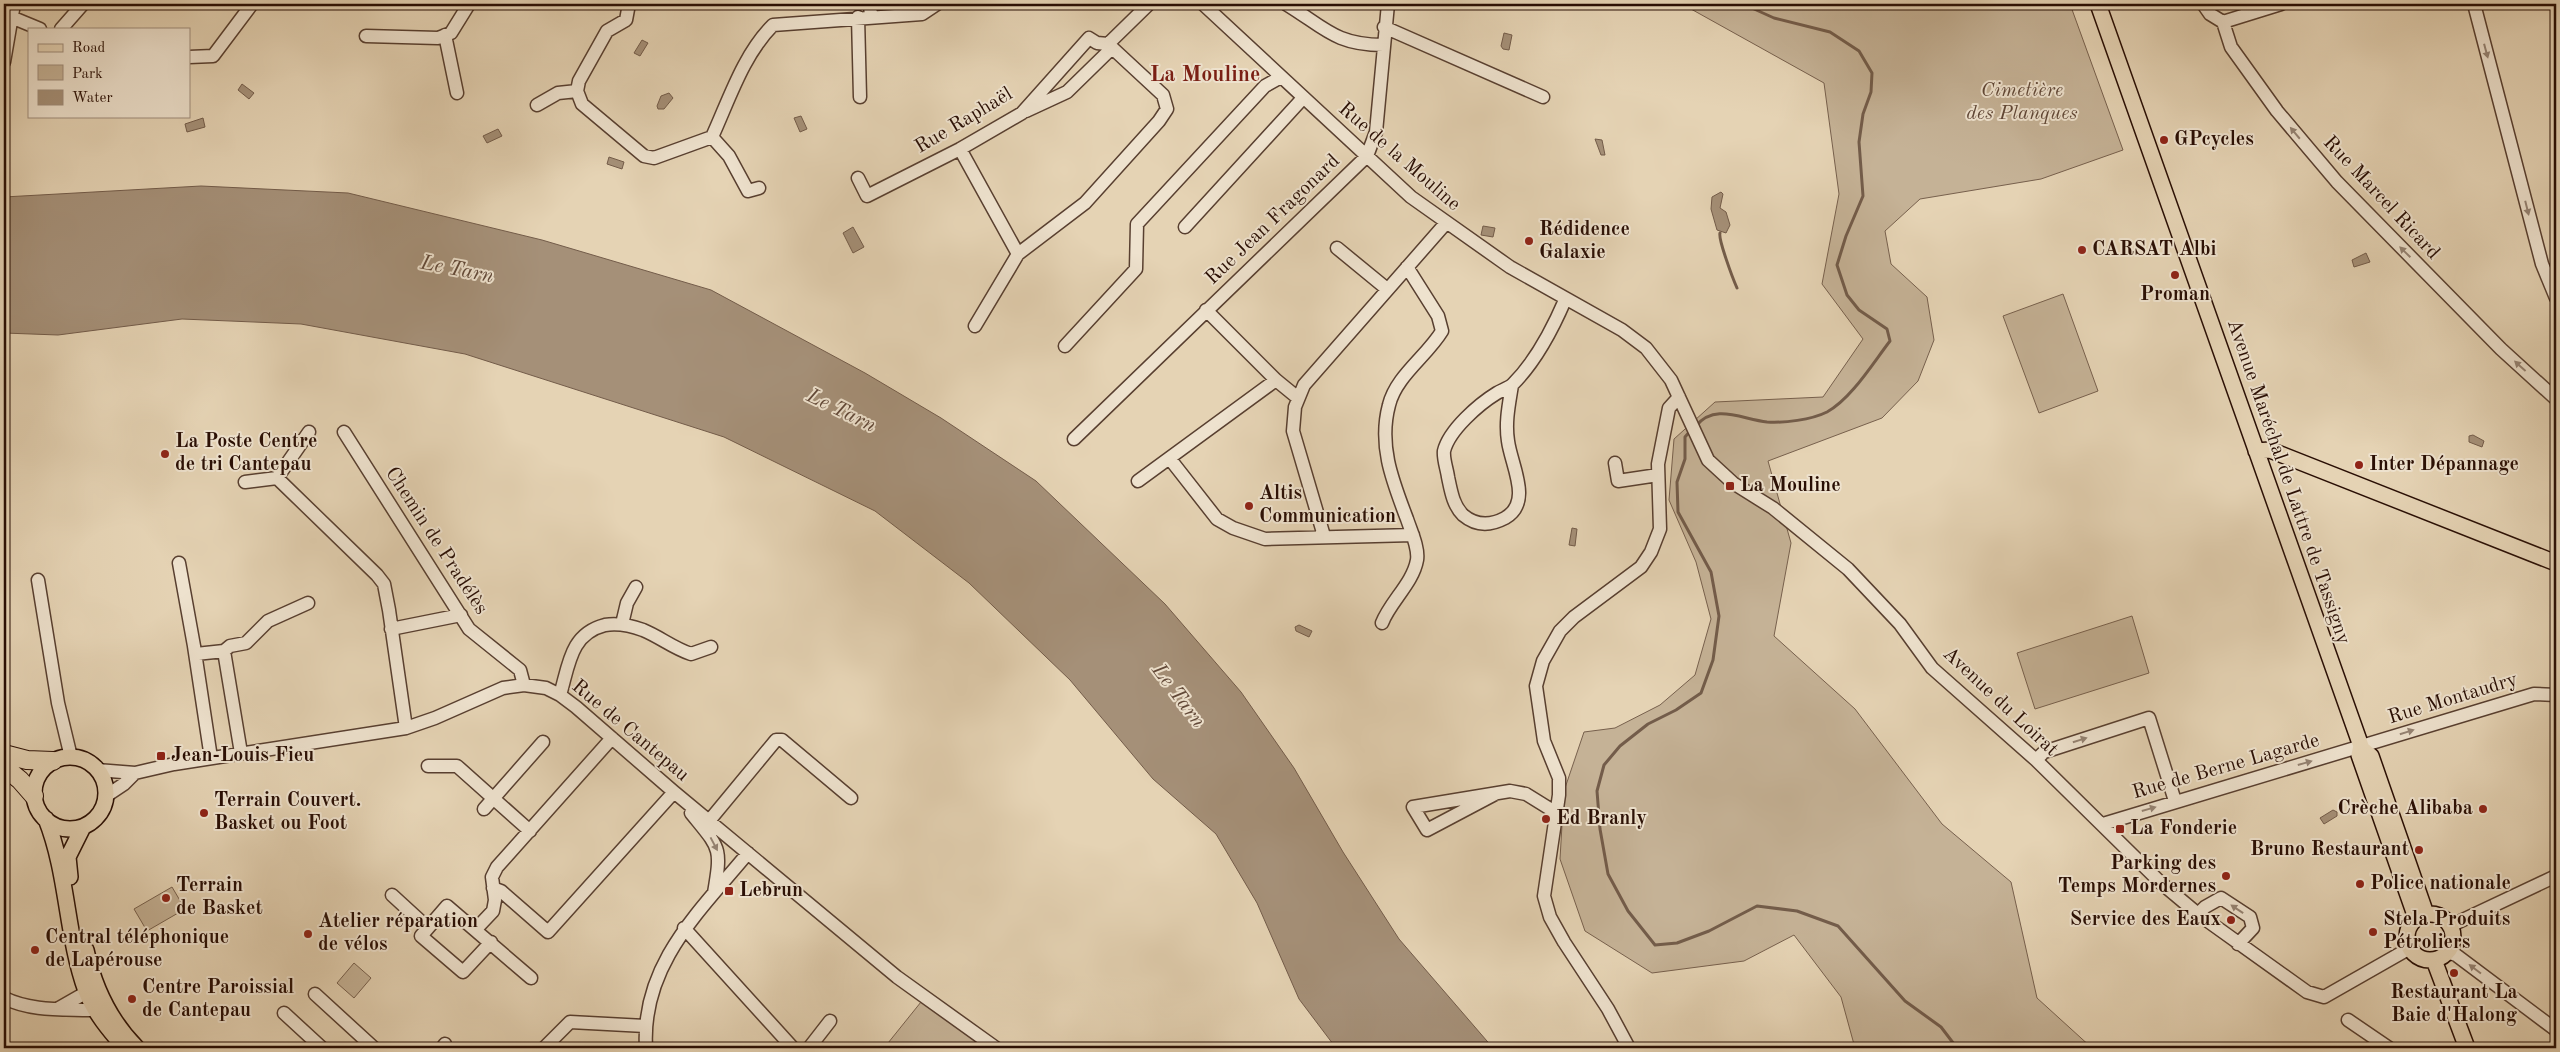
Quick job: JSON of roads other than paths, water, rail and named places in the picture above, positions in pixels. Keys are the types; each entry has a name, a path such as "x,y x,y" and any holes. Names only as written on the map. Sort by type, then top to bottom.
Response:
{"highway":[{"path":"4,752 27,760 53,761"},
{"path":"7,770 34,796"}],"main road":[{"name":"Avenue Maréchal de Lattre de Tassigny","path":"2098,4 2361,747 2371,756 2421,916"},
{"path":"2256,451 2270,450 2556,563"},
{"path":"72,757 90,763 97,770 105,786 106,796 99,814 82,827 68,857 74,898 88,964 108,1008 131,1047 93,999 78,961 56,845 46,819 36,805 34,796 38,776 53,761 72,757"},
{"path":"46,819 63,828 82,827"},
{"path":"2421,916 2440,916 2450,926 2453,940 2441,956 2420,958 2410,948 2407,935 2408,928 2421,916"},
{"path":"2441,956 2466,1048"}],"street":[{"path":"62,28 83,4"},
{"path":"190,57 213,56 252,4"},
{"path":"366,36 438,38 451,33 469,4"},
{"path":"629,4 626,20 607,31 579,81 577,91 582,104 644,156 654,158 712,137 756,46 772,26 866,13 922,14 936,4"},
{"path":"1022,113 1067,92 1149,4"},
{"name":"Rue de la Mouline","path":"1203,4 1411,197 1510,267 1565,300 1622,330 1650,352 1671,380 1708,460"},
{"path":"1286,4 1340,40 1365,45 1384,46"},
{"path":"1366,156 1376,132 1384,27 1388,4"},
{"path":"2203,4 2210,14 2224,22 2281,4"},
{"path":"2474,4 2542,264 2556,298"},
{"path":"4,62 13,10 39,28"},
{"path":"860,97 866,13"},
{"name":"Rue Marcel Ricard","path":"2224,22 2231,47 2277,112 2337,182 2502,350 2556,399"},
{"path":"1384,27 1543,97"},
{"path":"445,35 457,94"},
{"name":"Rue Raphaël","path":"858,178 867,196 960,149 1022,113 1089,38 1097,43 1110,46"},
{"path":"975,326 1018,254 1085,203 1159,121 1167,109 1163,95 1110,46"},
{"path":"1065,346 1136,270 1137,224 1265,86 1281,77"},
{"path":"537,105 558,93 577,91"},
{"path":"1185,227 1303,98"},
{"path":"712,137 728,156 748,191 759,188"},
{"path":"960,149 1018,254"},
{"name":"Rue Jean Fragonard","path":"1074,439 1366,156"},
{"path":"1324,536 1293,431 1295,407 1298,398 1304,385 1446,223"},
{"path":"1338,248 1387,289"},
{"path":"1382,623 1387,611 1409,578 1417,559 1413,535 1391,475 1385,447 1389,403 1398,387 1442,331 1438,316 1407,267"},
{"path":"1512,385 1506,419 1508,441 1518,484 1519,500 1510,515 1494,524 1471,522 1459,511 1453,499 1444,453 1449,438 1459,424 1496,393 1512,385 1532,360 1565,300"},
{"name":"Rue Jean Fragonard","path":"1206,310 1276,380 1298,398"},
{"path":"1138,481 1276,380"},
{"path":"1629,1048 1608,1009 1550,917 1544,896 1559,778 1544,741 1536,686 1543,661 1564,626 1640,567 1651,552 1660,529 1658,475 1667,417 1669,408 1680,397"},
{"path":"245,482 277,478 309,432"},
{"name":"Chemin de Pradélès","path":"344,432 353,449 469,629 520,670 524,686"},
{"path":"1170,459 1217,519 1233,528 1265,539 1285,540 1324,536 1413,535"},
{"name":"Avenue du Loirat","path":"1708,460 1733,482 1773,508 1848,569 1900,624 1932,668 2036,760 2161,883 2238,944 2307,992 2324,997 2410,948"},
{"path":"1615,463 1618,481 1658,475"},
{"path":"277,478 378,575 384,584 406,728"},
{"path":"179,562 196,654 211,758"},
{"path":"38,580 58,703 72,757"},
{"path":"622,624 627,603 636,587"},
{"path":"196,654 224,651 230,646 246,643 268,621 308,603"},
{"path":"391,629 461,615"},
{"path":"560,695 571,655 577,643 586,632 610,624 622,624 644,630 673,648 691,654 711,647"},
{"path":"224,651 241,753"},
{"name":"Rue de Cantepau","path":"97,770 135,773 241,753 406,728 503,688 524,686 546,688 560,695 897,977 996,1048"},
{"name":"Rue Montaudry","path":"2361,747 2534,694 2556,695"},
{"path":"2036,760 2044,752 2149,718 2175,801"},
{"path":"475,930 493,911 492,877 497,867 612,738"},
{"path":"710,821 776,740 782,740 851,798"},
{"path":"484,809 542,742"},
{"name":"Rue de Berne Lagarde","path":"2103,824 2361,747"},
{"path":"428,766 457,766 530,831"},
{"name":"Rue de Cantepau","path":"106,796 124,784 135,773"},
{"path":"1497,793 1427,830 1414,806 1432,804 1497,793 1510,791 1526,794 1555,812"},
{"path":"493,888 501,891 548,932 605,862 674,792 718,849 719,866 714,893"},
{"path":"646,1048 645,1026 656,981 667,956 684,928 748,853"},
{"path":"2450,926 2556,876"},
{"path":"392,895 428,928"},
{"path":"2198,914 2205,907 2222,898 2250,917 2253,928 2238,944"},
{"path":"491,942 463,972 421,936 447,906 491,942 531,978"},
{"path":"684,928 793,1048"},
{"path":"2441,956 2456,955 2556,1030"},
{"path":"88,964 93,999"},
{"path":"314,994 374,1048"},
{"path":"4,998 26,1006 44,1009 59,1008 93,999"},
{"path":"59,1008 93,999"},
{"path":"284,1013 322,1048"},
{"path":"2348,1020 2389,1048"},
{"path":"544,1048 570,1022 645,1026"},
{"path":"809,1048 830,1022"}],"water":[{"path":"1504,33 1512,35 1509,50 1503,49 1501,46"},
{"path":"642,40 648,43 640,56 634,53"},
{"path":"242,84 254,93 249,99 238,90"},
{"path":"669,93 673,98 664,109 658,109 657,106 661,96"},
{"path":"801,116 807,129 800,132 794,118"},
{"path":"203,118 205,127 187,132 185,124"},
{"path":"498,129 502,136 487,143 483,136"},
{"path":"1595,139 1602,140 1605,155 1601,155"},
{"path":"609,157 624,162 622,169 607,164"},
{"name":"Le Tarn","path":"201,186 348,193 542,240 711,290 865,373 941,418 1036,481 1165,604 1241,692 1294,768 1343,852 1399,939 1493,1048 1336,1048 1299,999 1257,903 1216,834 1153,779 1070,680 969,583 875,511 724,437 465,354 301,324 182,319 58,335 4,333 4,197"},
{"path":"1721,192 1723,194 1720,208 1726,212 1730,225 1726,233 1717,230 1711,209 1712,197"},
{"path":"1483,226 1495,228 1493,237 1481,235"},
{"path":"853,227 864,247 853,253 843,233"},
{"path":"2366,253 2370,262 2354,267 2352,260"},
{"path":"2473,435 2484,441 2482,447 2469,442 2469,436"},
{"path":"1572,528 1577,529 1575,546 1569,545"},
{"path":"1299,625 1312,631 1309,637 1296,631 1295,627"},
{"path":"2333,810 2337,812 2337,816 2324,824 2320,818"}],"waterway":[{"path":"1696,426 1703,419 1711,415 1720,414 1729,414 1767,422 1805,419 1821,415 1845,399 1890,341 1887,329 1859,310 1847,295 1837,265 1846,236 1863,196 1859,142 1863,114 1871,92 1872,73 1859,51 1830,32 1774,18 1743,4"},
{"path":"1720,233 1723,251 1737,288"},
{"path":"1691,430 1685,437 1685,459 1677,482 1678,512 1711,572 1719,616 1713,660 1701,693 1676,710 1648,724 1620,746 1604,765 1597,791 1600,829 1608,874 1628,911 1655,945 1677,943 1709,931 1757,906 1797,911 1838,926 1905,1001 1941,1027 1957,1048"}],"place":[{"name":"GPcycles","path":"2164,140"},
{"name":"Rédidence Galaxie","path":"1529,241"},
{"name":"CARSAT Albi","path":"2082,250"},
{"name":"Proman","path":"2175,275"},
{"name":"La Poste Centre de tri Cantepau","path":"165,454"},
{"name":"Inter Dépannage","path":"2359,465"},
{"name":"La Mouline","path":"1730,486"},
{"name":"Altis Communication","path":"1249,506"},
{"name":"Jean-Louis Fieu","path":"161,756"},
{"name":"Crèche Alibaba","path":"2483,809"},
{"name":"Terrain Couvert. Basket ou Foot","path":"204,813"},
{"name":"Ed Branly","path":"1546,819"},
{"name":"La Fonderie","path":"2120,829"},
{"name":"Bruno Restaurant","path":"2419,850"},
{"name":"Parking des Temps Mordernes","path":"2226,876"},
{"name":"Police nationale","path":"2360,884"},
{"name":"Lebrun","path":"729,891"},
{"name":"Terrain de Basket","path":"166,898"},
{"name":"Service des Eaux","path":"2231,920"},
{"name":"Stela Produits Pétroliers","path":"2373,932"},
{"name":"Atelier réparation de vélos","path":"308,934"},
{"name":"Central téléphonique de Lapérouse","path":"35,950"},
{"name":"Restaurant La Baie d'Halong","path":"2454,973"},
{"name":"Centre Paroissial de Cantepau","path":"132,999"}],"district":[{"name":"La Mouline","path":"1205,75"}],"park label":[{"name":"Cimetière des Planques","path":"2022,102"}]}
